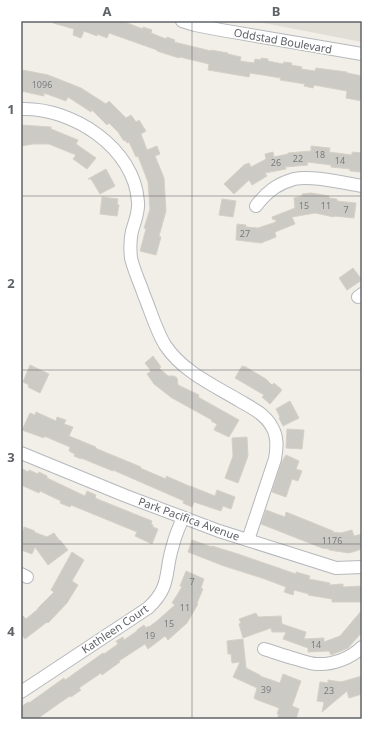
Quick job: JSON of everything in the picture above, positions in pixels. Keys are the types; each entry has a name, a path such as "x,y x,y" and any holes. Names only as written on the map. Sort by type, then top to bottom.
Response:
{"street":[{"name":"Oddstad Boulevard","path":"182,21 227,31 362,54"},
{"path":"21,109 40,110 73,120 88,128 114,148 131,175 136,189 138,203 137,217 132,231 130,246 131,259 165,345 176,359 187,369 257,411 266,418 273,427 277,442 275,459 248,540"},
{"path":"256,206 273,189 294,179 316,179 362,186"},
{"name":"Park Pacifica Avenue","path":"21,453 183,518 248,540 336,568 362,567"},
{"name":"Kathleen Court","path":"21,692 148,608 156,600 166,583 172,545 183,518"},
{"path":"264,649 318,664 331,663 341,660 351,656 362,647"}],"shaded area":[{"path":"253,21 362,21 362,42 274,25"}],"building":[{"path":"53,21 122,21 143,29 143,27 152,30 151,33 166,39 167,37 175,40 174,42 241,57 240,61 254,63 255,59 261,60 261,58 283,64 284,62 292,63 291,65 302,67 301,69 315,71 316,68 347,72 362,76 362,101 346,98 347,91 314,85 313,88 304,86 305,84 280,80 281,78 250,73 249,77 208,70 209,64 179,58 109,33 107,38 84,31 81,38 73,35 74,29 53,23"},
{"path":"23,70 48,75 81,88 106,104 109,101 126,118 131,115 136,122 139,120 146,131 141,134 147,150 157,146 160,154 155,156 164,178 166,211 159,236 161,237 156,255 140,251 146,229 144,228 150,209 148,182 138,156 136,157 129,142 127,143 125,140 124,141 109,123 107,125 92,110 91,112 68,97 66,101 44,93 44,96 21,91"},
{"path":"21,125 51,127 51,129 78,140 76,144 96,158 87,169 73,159 76,155 49,144 21,146"},
{"path":"311,146 330,148 329,152 352,155 352,152 362,153 362,168 360,172 350,171 350,169 331,167 331,165 307,162 308,165 285,167 286,169 265,173 267,176 252,185 249,180 234,194 224,184 244,165 249,163 251,167 266,159 265,154 273,152 274,157 288,153 311,151"},
{"path":"106,169 115,186 100,194 91,179 88,179"},
{"path":"311,193 329,196 329,198 337,199 337,201 356,203 354,218 334,217 315,213 292,217 295,224 275,232 276,237 261,243 236,240 237,224 246,225 246,227 258,228 276,222 272,217 295,208 294,198 302,196 302,194"},
{"path":"102,197 118,199 117,204 119,205 117,216 100,214"},
{"path":"222,199 236,201 233,217 219,215"},
{"path":"353,268 362,280 347,290 339,278"},
{"path":"153,356 161,367 159,368 168,376 174,376 177,378 178,385 199,395 198,397 239,420 229,437 214,430 217,424 211,421 212,420 172,398 154,384 147,374 151,371 145,363"},
{"path":"30,365 49,374 40,393 28,387 29,385 23,382"},
{"path":"242,366 266,379 272,385 274,383 282,390 270,404 262,397 264,395 235,378"},
{"path":"290,401 299,418 283,426 276,409"},
{"path":"36,412 56,421 57,417 66,420 64,424 73,427 69,436 141,467 140,468 166,479 166,476 215,496 217,490 235,497 231,509 223,506 221,511 194,502 192,507 183,503 184,501 113,470 74,456 75,454 69,451 70,447 44,436 44,438 22,430 30,413 35,415"},
{"path":"287,429 304,430 302,449 286,448"},
{"path":"247,437 248,456 238,483 225,478 233,456 232,438"},
{"path":"286,455 299,461 296,469 302,471 298,481 292,479 286,497 272,492 281,463"},
{"path":"21,468 28,472 29,470 38,474 39,472 47,476 47,478 85,496 87,491 96,495 95,498 152,521 151,524 153,527 158,529 152,544 135,536 137,532 71,505 70,507 60,503 61,501 40,491 39,493 21,485"},
{"path":"266,510 285,517 286,512 333,532 341,533 352,530 354,536 362,534 362,549 349,553 329,550 261,524"},
{"path":"24,527 47,537 54,533 68,550 48,565 35,547 32,554 21,550 21,530 23,531"},
{"path":"192,540 296,574 296,572 310,576 309,579 330,583 329,585 343,584 343,587 362,586 362,602 332,602 332,599 308,595 309,594 294,590 293,595 284,592 286,587 188,552"},
{"path":"72,552 84,560 72,581 78,585 67,603 48,623 47,622 25,639 21,634 21,614 26,619 54,592 51,590"},
{"path":"186,571 204,579 201,588 203,589 197,603 198,604 187,623 168,640 165,636 148,649 145,644 119,661 120,662 102,675 101,673 79,688 81,690 37,719 21,719 21,707 64,678 65,680 103,653 104,654 118,644 116,641 123,637 124,640 144,625 146,628 148,626 149,627 175,605 172,603 182,587 180,586"},
{"path":"362,610 362,632 348,648 331,655 329,651 308,652 308,648 283,639 286,632 272,632 271,628 243,638 239,624 241,623 239,619 256,613 258,617 281,616 282,624 306,632 304,639 324,638 324,642 340,636"},
{"path":"243,639 246,668 260,676 280,683 283,674 301,681 292,706 299,709 296,719 277,719 279,708 255,699 257,688 233,677 240,662 232,663 231,654 228,654 227,641"},
{"path":"362,676 362,694 349,698 347,691 322,712 324,702 317,701 320,682 328,683 328,680 341,682"}]}
